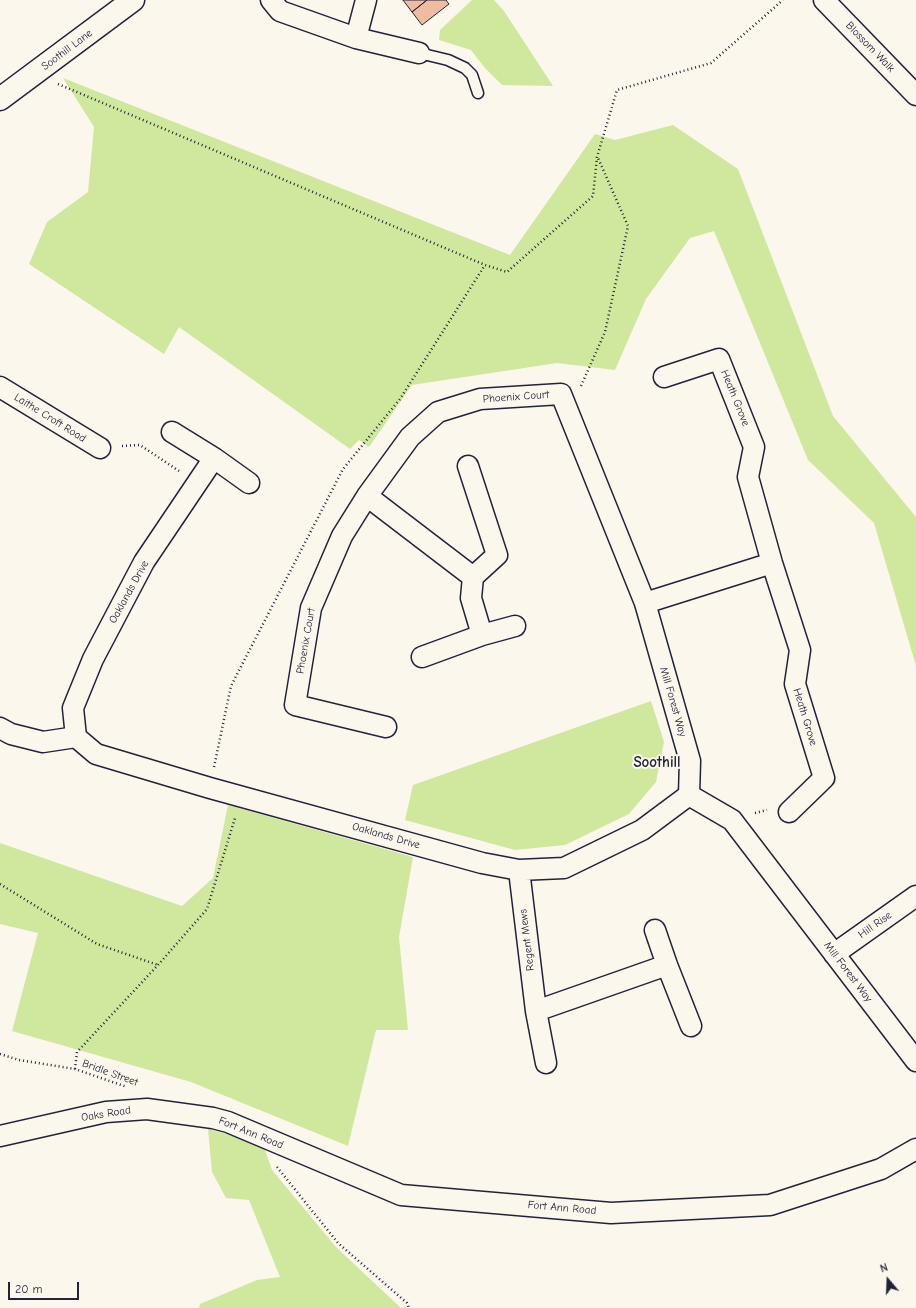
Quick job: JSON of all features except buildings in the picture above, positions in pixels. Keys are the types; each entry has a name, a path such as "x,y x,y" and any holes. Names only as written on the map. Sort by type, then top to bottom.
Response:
{"main road":[{"name":"Soothill Lane","path":"0,99 133,0"}],"street":[{"path":"270,0 280,12 356,38 419,53"},
{"path":"356,38 366,0"},
{"name":"Blossom Walk","path":"824,0 916,95"},
{"name":"Heath Grove","path":"664,377 719,359 754,447 748,478 772,563 800,650 795,684 824,778 789,812"},
{"name":"Laithe Croft Road","path":"0,387 100,448"},
{"name":"Mill Forest Way","path":"561,394 645,603 690,761 689,795 732,820 916,1061"},
{"name":"Phoenix Court","path":"386,727 295,705 311,608 342,536 367,496 410,437 438,412 480,399 561,394"},
{"path":"172,432 214,458 249,483"},
{"name":"Oaklands Drive","path":"214,458 144,562 93,659 73,708 76,737 96,754 482,863 518,870 564,868 642,830 689,795"},
{"path":"468,466 498,555 474,577 471,598 482,635"},
{"path":"367,496 474,577"},
{"path":"645,603 772,563"},
{"path":"422,657 482,635 515,626"},
{"path":"0,728 11,734 43,742 76,737"},
{"name":"Regent Mews","path":"518,870 536,1011 546,1062"},
{"name":"Hill Rise","path":"834,954 916,896"},
{"path":"655,930 667,966 691,1026"},
{"path":"536,1011 667,966"},
{"name":"Oaks Road","path":"0,1136 113,1112 147,1109 213,1118"},
{"name":"Fort Ann Road","path":"213,1118 228,1122 401,1195 611,1212 770,1205 881,1169 916,1149"}],"lane":[{"path":"419,53 448,60 465,68 472,75 478,93"}],"path":[{"path":"43,68 56,84 485,266 507,272 592,196 597,157 617,90 711,63 782,0"},
{"path":"569,414 605,332 628,226 597,157"},
{"path":"100,448 140,444 198,483"},
{"path":"732,820 764,810 789,812"},
{"path":"0,884 97,944 158,966"},
{"path":"75,1069 77,1052 131,995"},
{"name":"Bridle Street","path":"0,1054 19,1060 75,1069 133,1090"},
{"path":"269,1140 278,1168 338,1243 407,1303 409,1308"}],"green space":[{"path":"472,0 494,0 504,11 553,86 502,85 485,68 471,50 439,40 440,30"},
{"path":"63,78 510,255 595,134 615,140 673,125 738,169 833,416 916,517 916,666 874,523 808,460 714,231 690,238 646,299 615,370 557,363 412,385 369,447 359,440 350,449 179,327 164,354 29,264 47,222 88,192 94,127"},
{"path":"651,701 664,742 656,782 629,814 565,845 515,850 405,820 413,785"},
{"path":"228,805 413,857 399,937 408,1030 376,1030 348,1146 191,1082 12,1031 38,933 0,924 0,843 182,906 213,878"},
{"path":"208,1129 263,1144 272,1170 336,1247 401,1308 199,1308 200,1304 257,1280 280,1277 249,1200 226,1198 212,1172"}],"district":[{"name":"Soothill","path":"657,763"}]}
